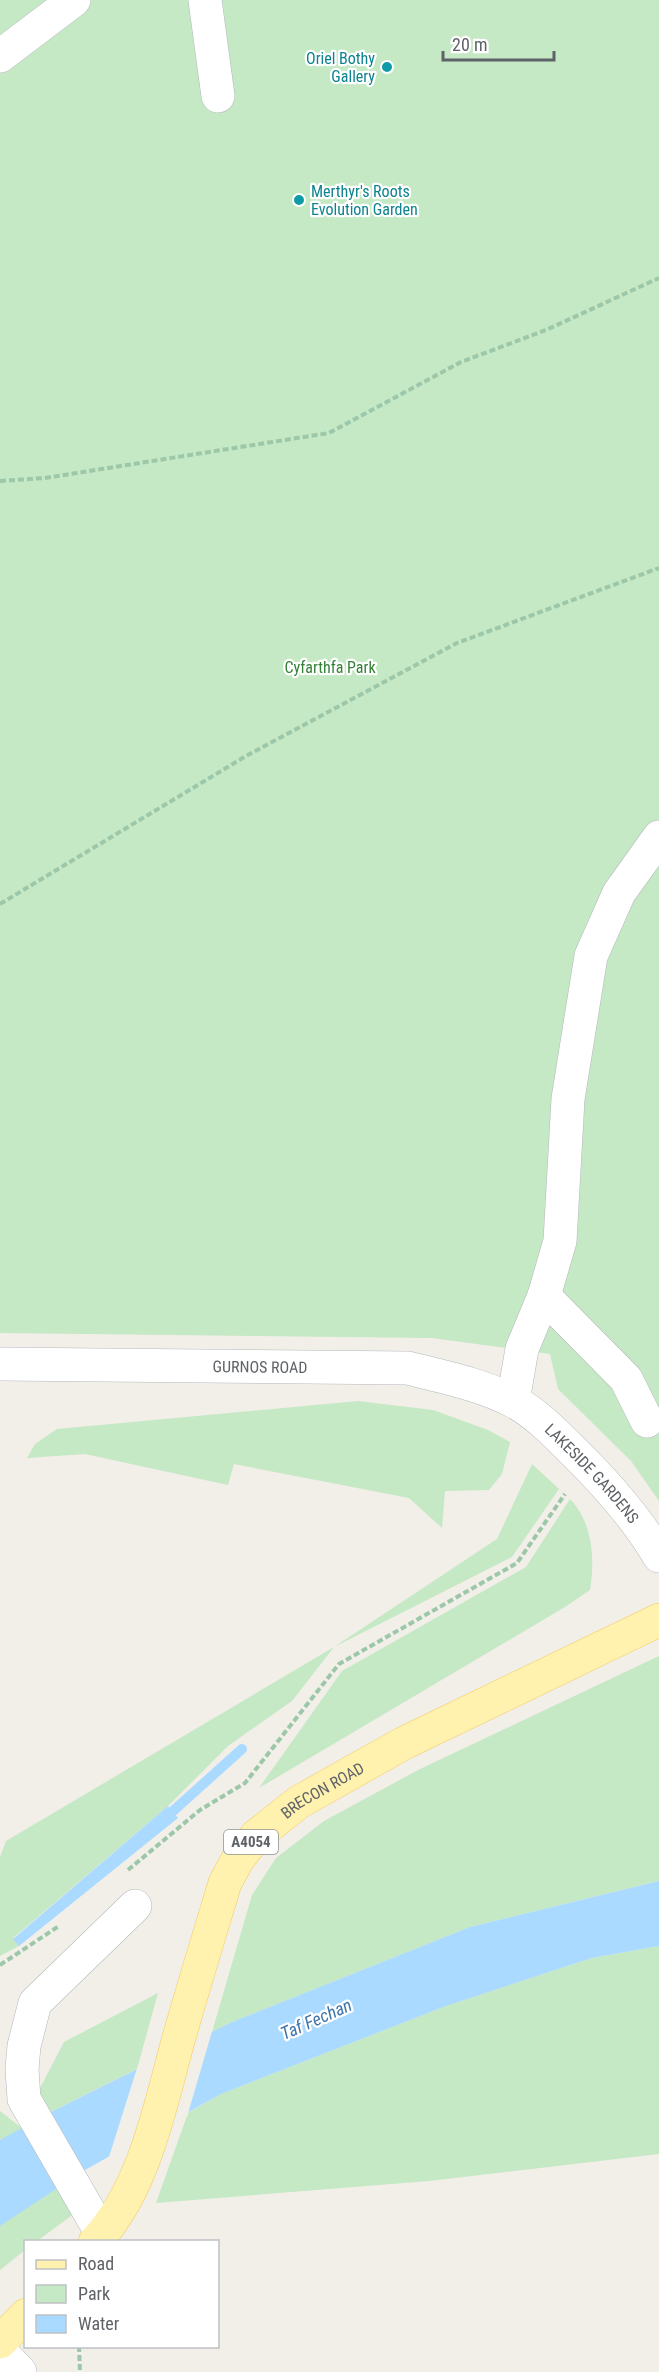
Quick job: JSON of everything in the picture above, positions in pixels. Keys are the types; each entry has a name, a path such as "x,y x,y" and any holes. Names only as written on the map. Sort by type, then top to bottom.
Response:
{"main road":[{"name":"BRECON ROAD","path":"99,2238 125,2198 147,2149 225,1883 238,1859 266,1826 299,1802 404,1743 659,1620"},
{"path":"0,2342 24,2317"}],"street":[{"path":"0,56 74,0"},
{"path":"205,0 218,96"},
{"path":"513,1401 522,1349 543,1296 560,1240 568,1099 591,956 619,892 659,837"},
{"path":"543,1296 627,1379 647,1421"},
{"name":"GURNOS ROAD","path":"0,1364 408,1368 469,1383 513,1401"},
{"name":"LAKESIDE GARDENS","path":"513,1401 553,1431 592,1469 626,1507 659,1556"},
{"path":"99,2238 72,2179 24,2099 22,2069 24,2046 34,2003 135,1906"},
{"path":"0,2351 20,2372"}],"path":[{"path":"0,481 45,478 329,433 461,362 546,330 659,278"},
{"path":"0,904 246,756 457,644 659,568"},
{"path":"119,1876 200,1810 245,1783 339,1664 517,1563 563,1496 592,1469"},
{"path":"0,1965 66,1920"},
{"path":"79,2348 80,2372"}],"green space":[{"name":"Cyfarthfa Park","path":"0,0 659,0 659,1501 631,1461 558,1389 550,1354 432,1338 0,1333"},
{"path":"358,1401 433,1410 488,1430 510,1442 502,1474 489,1490 445,1491 442,1528 409,1498 234,1464 228,1485 85,1454 27,1458 35,1444 57,1429"},
{"path":"532,1464 559,1489 512,1557 334,1647 497,1539"},
{"path":"570,1499 584,1519 588,1530 592,1554 590,1590 259,1788 342,1671 526,1567"},
{"path":"334,1647 292,1701 228,1746 168,1806 13,1938 19,1946 0,1956 0,1857 6,1841"},
{"path":"659,1656 659,1881 470,1927 212,2032 252,1895 276,1858 324,1821 418,1770"},
{"path":"659,1946 659,2154 429,2181 156,2203 188,2113 221,2094 446,2006 592,1958"},
{"path":"158,1993 137,2069 49,2113 38,2092 64,2042"},
{"path":"0,2111 23,2129 75,2213 38,2240 24,2240 24,2251 0,2270"}],"water":[{"path":"168,1806 178,1818 19,1946 13,1939"},
{"name":"Taf Fechan","path":"659,1881 659,1946 592,1958 446,2006 221,2094 85,2170 0,2226 0,2140 49,2113 232,2022 470,1927"}],"pier":[{"path":"213,2028 187,2117 108,2160 138,2065"}],"waterway":[{"path":"163,1820 242,1749"}],"place":[{"name":"Oriel Bothy Gallery","path":"387,67"},
{"name":"Merthyr's Roots Evolution Garden","path":"299,200"}]}
